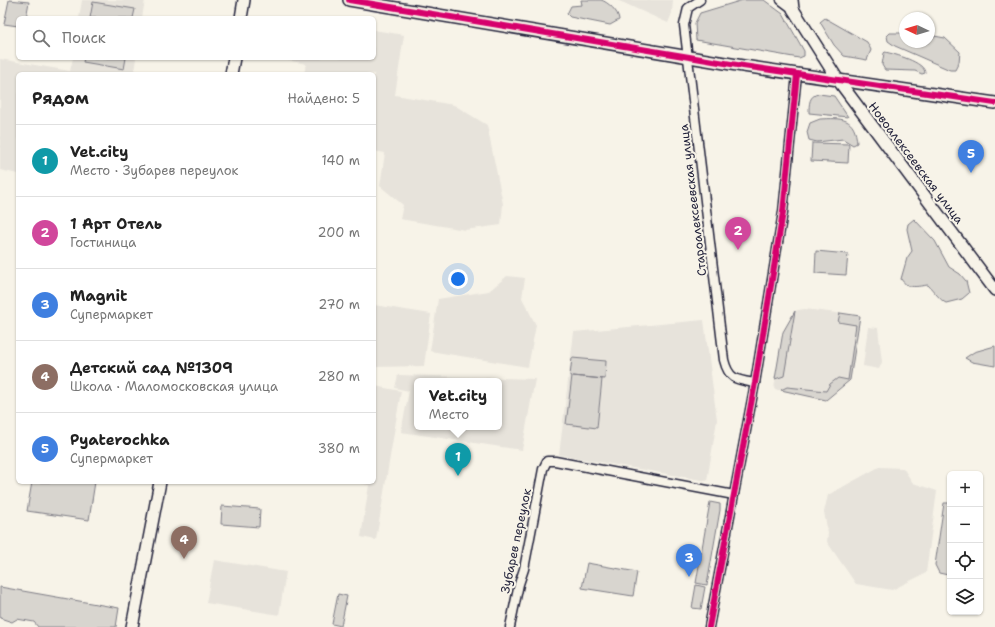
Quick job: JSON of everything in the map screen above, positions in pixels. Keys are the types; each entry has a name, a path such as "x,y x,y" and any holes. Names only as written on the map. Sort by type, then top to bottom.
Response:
{"street":[{"path":"241,16 244,0"},
{"path":"349,0 797,74 995,103"},
{"name":"Староалексеевская улица","path":"700,0 688,8 684,18 687,56 724,360 726,370 732,377 756,383"},
{"name":"Новоалексеевская улица","path":"781,0 792,5 838,80 995,290"},
{"path":"231,72 234,60"},
{"path":"710,627 756,383 784,212 797,74"},
{"name":"Зубарев переулок","path":"510,627 519,584 524,569 543,469 547,461 551,460 734,494"},
{"path":"132,627 160,484"}],"shaded area":[{"path":"9,0 29,2 26,16 16,16 16,26 4,24"},
{"path":"82,0 145,0 142,16 79,16"},
{"path":"581,0 604,1 615,11 619,17 619,20 610,25 570,17 567,14 571,6 582,5"},
{"path":"617,0 673,0 672,13 668,23"},
{"path":"743,0 764,0 783,14 804,51 804,56 799,58 696,40 695,23 700,13"},
{"path":"93,2 135,9 133,16 90,16"},
{"path":"825,18 867,42 871,50 867,60 844,56 834,45 820,22"},
{"path":"376,30 404,35 395,95 454,105 487,125 503,204 501,225 465,230 400,219 403,205 380,186 385,153 376,151 376,72 304,72 306,64 287,60 376,60"},
{"path":"890,33 899,33 899,48 888,41 887,36"},
{"path":"935,36 945,38 960,52 959,62 955,70 950,70 900,48 935,48"},
{"path":"885,52 915,62 924,69 925,73 922,74 915,71 885,70 882,65"},
{"path":"0,59 70,71 73,60 136,60 134,72 16,72 16,174 0,170"},
{"path":"84,60 126,60 124,69 83,62"},
{"path":"819,94 834,96 848,117 809,113 811,98"},
{"path":"820,119 841,119 846,121 850,124 856,134 857,143 853,145 843,139 817,142 809,140 807,132 810,123"},
{"path":"812,143 849,144 848,163 811,161"},
{"path":"914,219 935,241 949,267 960,274 966,281 969,293 962,299 946,303 939,298 928,285 910,286 901,279 907,258 912,251 907,229 908,224"},
{"path":"816,251 848,254 846,275 815,273"},
{"path":"507,276 525,278 522,298 536,325 528,367 430,351 438,299 489,291"},
{"path":"376,305 431,314 424,366 376,367"},
{"path":"805,309 860,316 850,380 826,400 774,389 783,332 794,312"},
{"path":"795,311 784,376 775,379 783,332"},
{"path":"840,313 860,316 850,380 826,400 781,390 787,387 826,391 830,384 838,378 848,380 856,325 838,322"},
{"path":"704,320 717,420 707,481 559,455 574,332"},
{"path":"868,327 878,328 882,362 879,369 863,366"},
{"path":"995,346 995,366 972,362 965,358 974,352"},
{"path":"572,358 606,361 605,379 573,376 602,379 597,428 566,424 572,376 570,376"},
{"path":"398,375 501,378 414,378 414,430 502,430 502,378 535,379 522,450 401,432 409,391 395,388"},
{"path":"376,386 401,391 376,540 361,537 369,485 364,484 376,484"},
{"path":"879,467 903,468 913,483 937,491 926,573 892,590 856,584 827,542 828,533 824,512 828,495"},
{"path":"32,484 95,484 89,520 27,511"},
{"path":"710,502 720,504 720,510 707,585 696,583"},
{"path":"944,503 947,503 947,575 939,573 935,565"},
{"path":"222,506 260,509 259,527 221,524"},
{"path":"214,560 286,572 279,615 206,603"},
{"path":"587,563 637,572 633,596 582,588"},
{"path":"696,585 705,587 701,609 692,608"},
{"path":"0,587 119,608 116,627 38,627 34,622 17,619 12,622 0,618"},
{"path":"338,594 347,596 341,626 332,624"}],"cycle path":[{"path":"349,0 743,66 995,103"},
{"path":"709,627 755,383 783,212 797,74"}],"place":[{"name":"Pyaterochka","path":"971,173"},
{"name":"1 Арт Отель","path":"738,250"},
{"name":"Vet.city","path":"458,476"},
{"name":"Детский сад №1309","path":"184,559"},
{"name":"Magnit","path":"689,577"}]}
